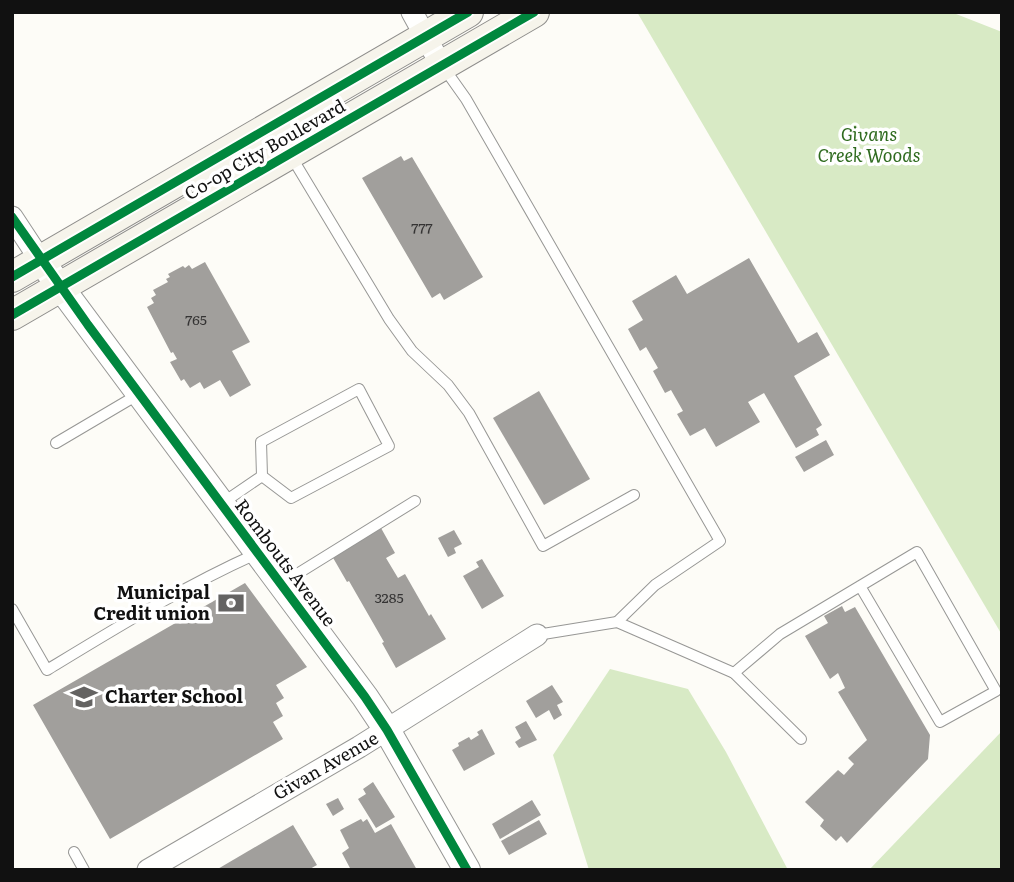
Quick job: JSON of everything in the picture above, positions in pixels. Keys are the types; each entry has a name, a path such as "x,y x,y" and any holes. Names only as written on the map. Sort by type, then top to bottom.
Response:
{"main road":[{"name":"Co-op City Boulevard","path":"12,277 419,24 468,12"},
{"name":"Co-op City Boulevard","path":"12,315 534,12"}],"street":[{"path":"419,24 441,65"},
{"path":"12,217 41,261"},
{"name":"Rombouts Avenue","path":"41,261 365,697 387,730 467,870"},
{"name":"Givan Avenue","path":"148,870 170,865 537,635"}],"lane":[{"path":"441,65 466,99 720,541 655,585 617,622"},
{"path":"290,153 389,319 412,351 448,385 469,413 543,546 634,495"},
{"path":"359,389 389,446 291,498 262,476 261,442 359,389"},
{"path":"56,443 139,394"},
{"path":"221,504 262,476"},
{"path":"281,584 415,501"},
{"path":"734,673 780,634 860,586 917,552 996,691 940,722 860,586"},
{"path":"12,609 47,670 148,608 223,568 258,553"},
{"path":"537,635 617,622 734,673 801,739"},
{"path":"74,852 84,870"}],"green space":[{"name":"Givans Creek Woods","path":"637,12 951,12 1002,32 1002,635"},
{"path":"610,669 688,689 726,752 788,870 589,870 553,755"},
{"path":"1002,731 1002,870 869,870"}],"building":[{"path":"401,156 404,161 412,157 483,277 444,300 440,293 432,298 362,178"},
{"path":"749,258 798,343 817,332 830,355 794,376 822,425 816,429 819,435 796,448 764,393 748,402 760,422 716,447 705,428 690,436 677,414 683,411 671,390 665,393 653,371 658,368 646,347 640,351 628,329 643,320 632,301 676,275 687,294"},
{"path":"205,262 250,342 232,351 251,385 230,397 220,380 204,389 200,382 190,388 184,379 181,381 170,362 177,359 173,352 171,353 147,307 154,303 151,298 156,295 153,290 168,282 168,274 183,266 185,268 189,265 192,269"},
{"path":"539,391 590,479 544,505 493,418"},
{"path":"826,440 834,455 804,472 795,457"},
{"path":"381,528 395,553 386,558 398,578 405,574 429,616 431,614 446,639 396,668 382,643 384,642 332,556"},
{"path":"454,530 462,544 454,548 456,553 448,557 438,538"},
{"path":"482,559 504,596 482,609 463,576 479,567 476,562"},
{"path":"245,583 307,667 276,685 284,698 276,703 283,716 273,722 283,739 110,839 33,705"},
{"path":"842,606 845,612 855,607 930,735 928,759 847,843 841,836 836,841 820,826 824,820 805,802 838,770 844,775 854,764 848,758 867,740 838,692 845,688 838,673 830,679 805,636 828,623 824,616"},
{"path":"552,685 563,702 557,705 562,715 554,720 549,710 536,718 526,701"},
{"path":"526,721 537,740 519,748 515,742 521,738 515,727"},
{"path":"482,729 495,754 464,771 452,750 459,746 458,743 479,735 477,732"},
{"path":"373,782 395,817 376,828 358,799 366,794 363,789"},
{"path":"338,798 344,809 333,816 326,804"},
{"path":"532,800 541,815 500,839 492,824"},
{"path":"361,819 363,822 367,819 375,833 391,824 417,870 351,870 342,853 349,848 340,830"},
{"path":"539,820 547,834 509,855 501,841"},
{"path":"293,825 317,865 308,870 216,870"}],"cycle path":[{"path":"12,277 468,12"},
{"path":"12,315 534,12"},
{"path":"12,217 88,325 365,697 387,730 467,870"}],"place":[{"name":"Municipal Credit union","path":"231,603"},
{"name":"Charter School","path":"84,697"}]}
